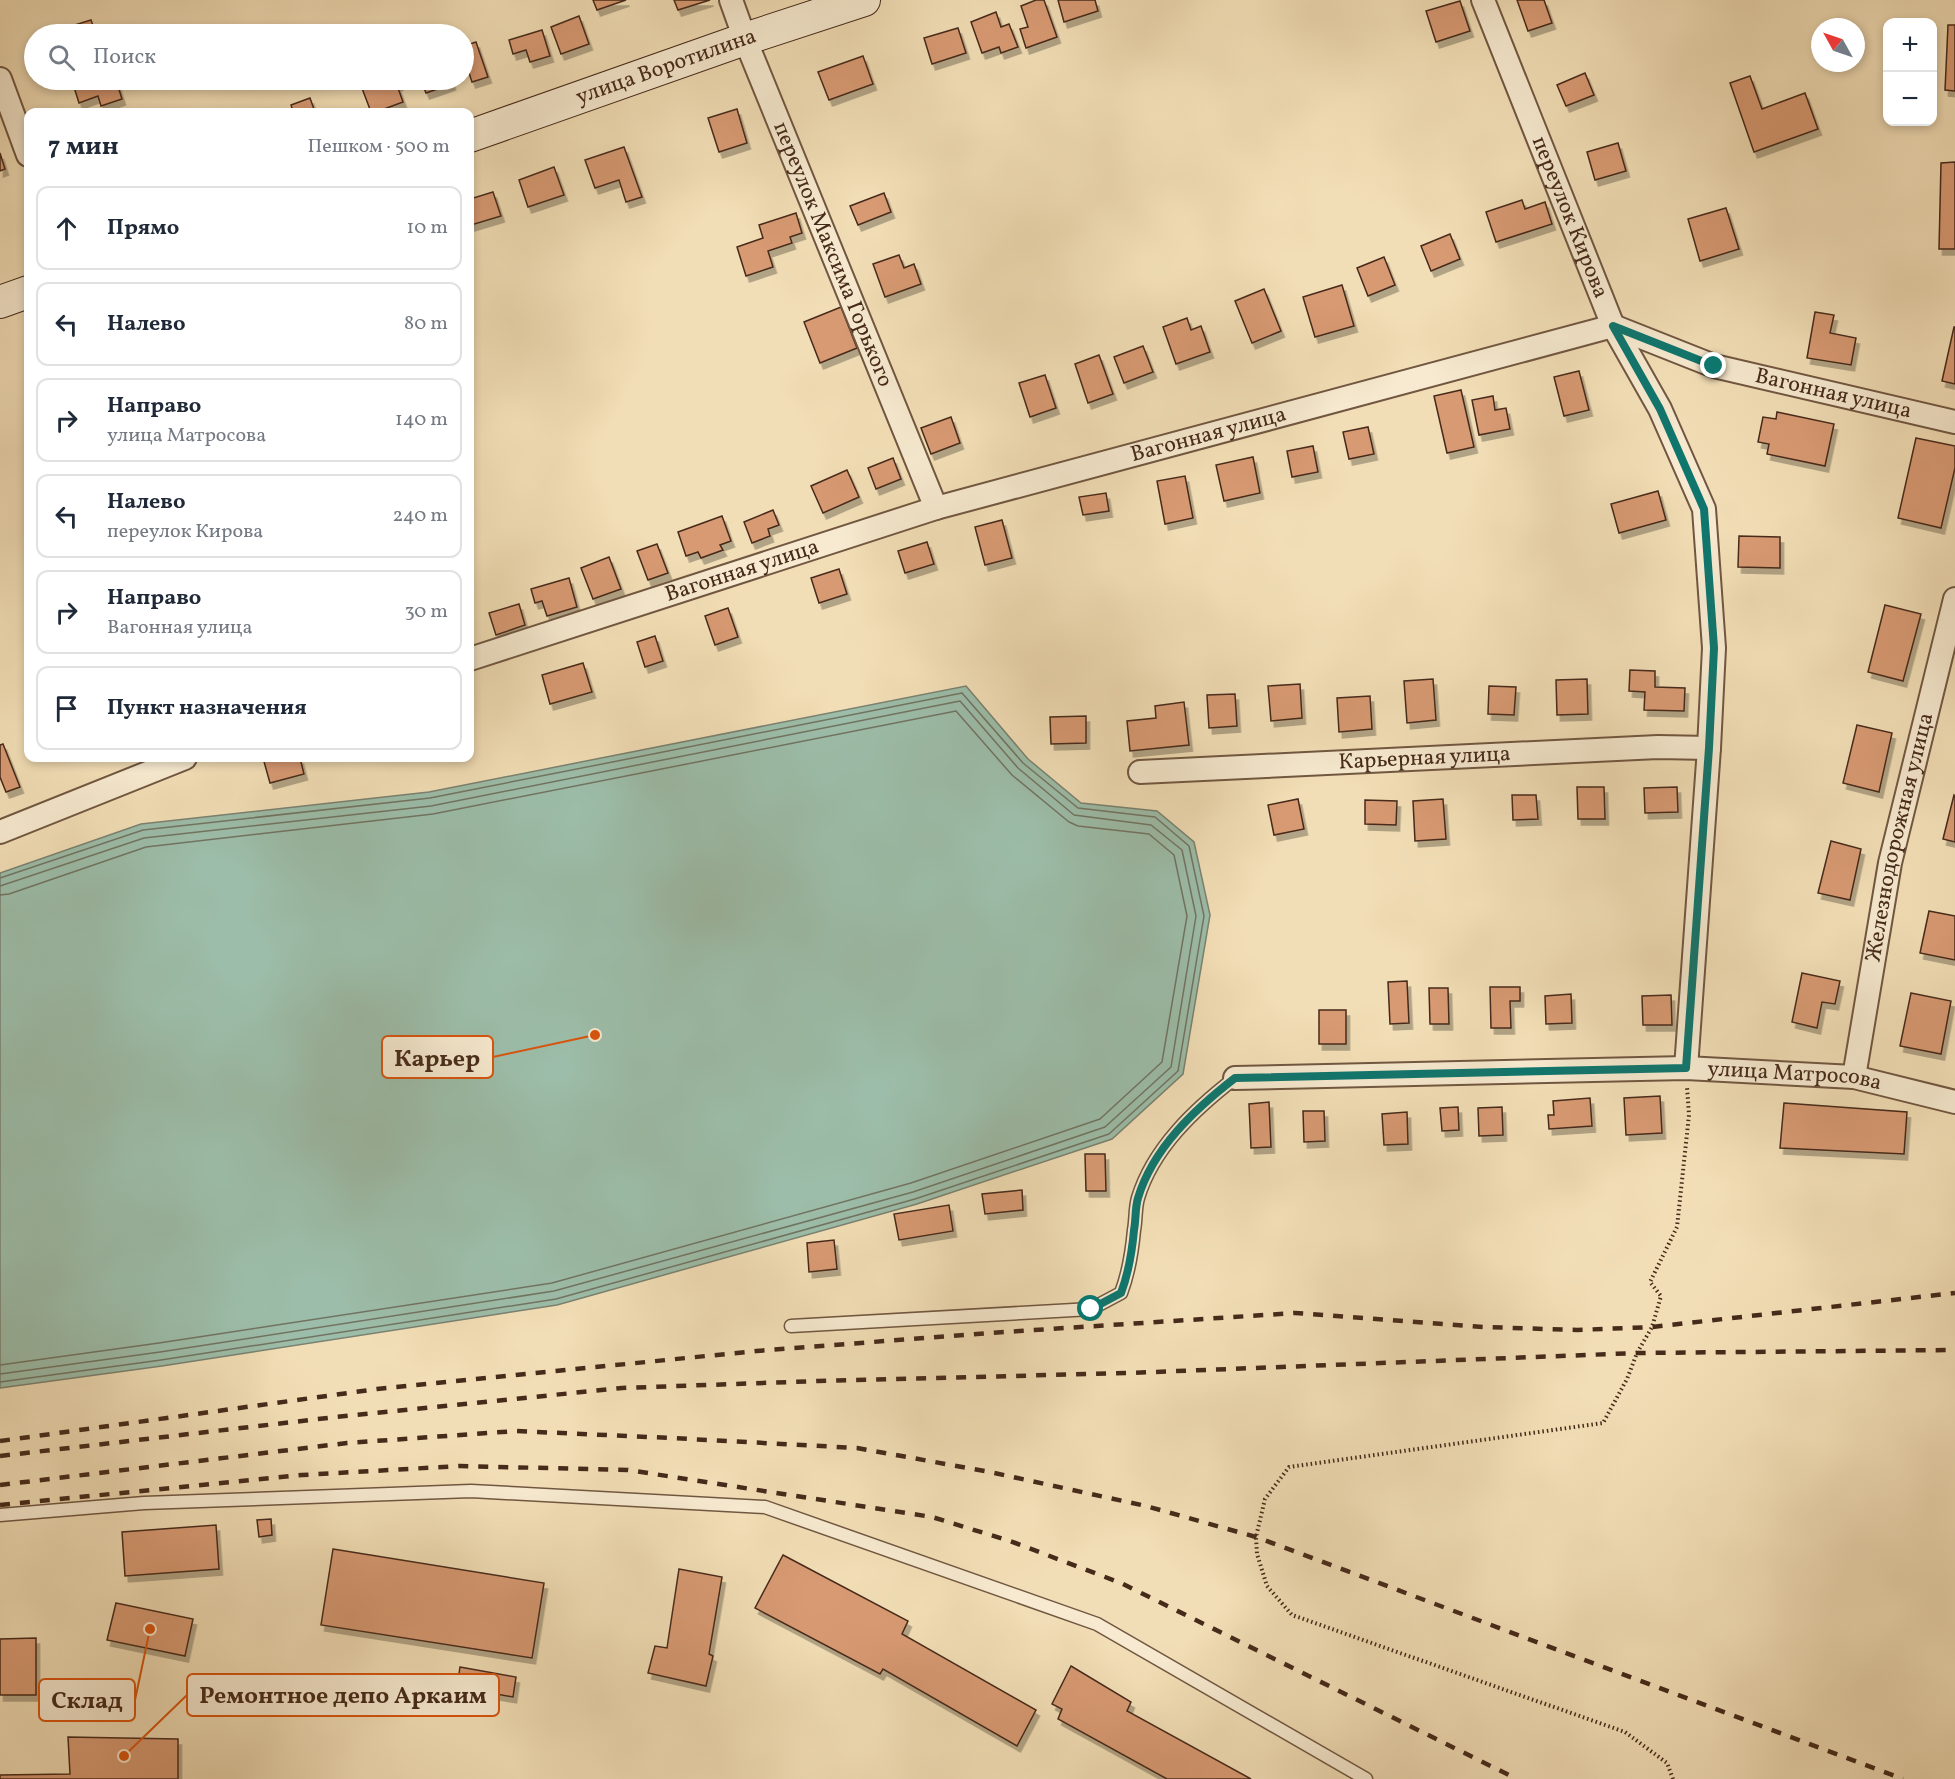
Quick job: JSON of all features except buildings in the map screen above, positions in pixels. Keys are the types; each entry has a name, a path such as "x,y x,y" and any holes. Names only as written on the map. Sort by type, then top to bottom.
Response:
{"street":[{"name":"переулок Максима Горького","path":"732,0 745,39 936,508"},
{"name":"улица Воротилина","path":"474,135 745,39 864,0"},
{"name":"переулок Кирова","path":"1483,0 1613,326 1660,409 1704,509 1714,648 1686,1068"},
{"path":"0,80 24,143"},
{"path":"0,302 24,293"},
{"name":"Вагонная улица","path":"474,658 936,508 1613,326 1714,366 1955,422"},
{"name":"Железнодорожная улица","path":"1854,1077 1890,863 1955,599"},
{"name":"Карьерная улица","path":"1140,772 1658,747 1709,748"},
{"path":"0,832 175,762"},
{"name":"улица Матросова","path":"1235,1078 1686,1068 1854,1077 1955,1102"}],"lane":[{"path":"791,1326 1091,1309 1121,1293 1129,1272 1138,1198 1153,1165 1177,1130 1214,1094 1235,1078"},
{"path":"0,1515 144,1503 471,1491 765,1507 1097,1624 1366,1779"}],"path":[{"path":"1673,1779 1667,1763 1625,1732 1292,1614 1267,1586 1257,1554 1256,1537 1265,1499 1289,1467 1604,1423 1652,1327 1661,1296 1650,1282 1677,1227 1689,1115 1686,1068"}],"water":[{"path":"966,686 1028,759 1081,803 1157,811 1194,842 1210,915 1183,1074 1112,1139 917,1204 557,1305 162,1366 0,1388 0,873 141,824 429,792"}],"railway":[{"path":"0,1441 377,1389 756,1351 989,1333 1295,1313 1484,1327 1577,1330 1652,1327 1955,1293"},
{"path":"0,1456 336,1417 622,1388 1128,1373 1637,1353 1955,1350"},
{"path":"0,1485 347,1443 516,1431 857,1448 990,1472 1146,1506 1256,1537 1903,1779"},
{"path":"0,1505 302,1475 460,1466 628,1470 932,1517 1010,1541 1121,1583 1517,1779"}],"place":[{"name":"Карьер","path":"595,1035"},
{"name":"Склад","path":"150,1629"},
{"name":"Ремонтное депо Аркаим","path":"124,1756"}],"route":[{"path":"1091,1309 1121,1293 1129,1272 1138,1198 1153,1165 1177,1130 1214,1094 1235,1078 1686,1068 1709,748 1714,648 1712,589 1704,509 1660,409 1613,326 1714,366"}]}
